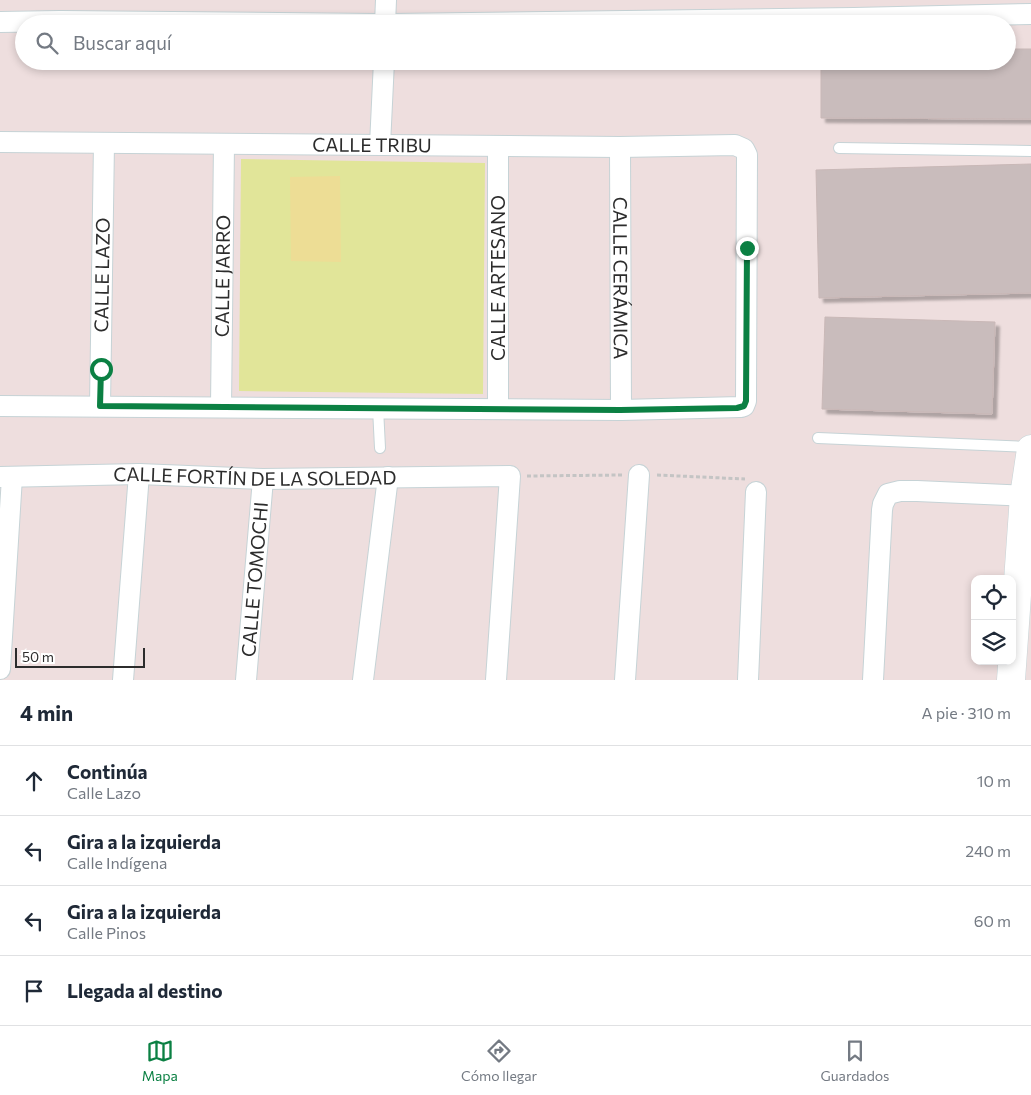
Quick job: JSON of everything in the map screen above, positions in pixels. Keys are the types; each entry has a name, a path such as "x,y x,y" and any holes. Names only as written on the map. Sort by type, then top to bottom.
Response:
{"main road":[{"path":"1011,680 1031,448"}],"street":[{"path":"385,15 386,0"},
{"path":"987,15 1031,14"},
{"path":"0,22 15,22"},
{"path":"380,145 384,70"},
{"name":"CALLE TRIBU","path":"0,142 620,147 734,146 744,148 747,155 746,398 744,406 737,408 620,410"},
{"name":"CALLE LAZO","path":"100,406 104,143"},
{"name":"CALLE JARRO","path":"222,407 224,144"},
{"name":"CALLE ARTESANO","path":"498,146 498,409"},
{"name":"CALLE CERÁMICA","path":"620,147 620,410"},
{"path":"0,406 620,410"},
{"path":"123,680 139,474"},
{"name":"CALLE FORTÍN DE LA SOLEDAD","path":"6,477 139,474 263,479 510,476 496,680"},
{"path":"625,680 638,475"},
{"path":"0,669 6,477"},
{"path":"363,680 388,477"},
{"name":"CALLE TOMOCHI","path":"246,680 263,479"},
{"path":"873,680 882,510 886,498 892,492 917,491 1027,496"},
{"path":"748,680 756,492"}],"lane":[{"path":"839,148 1031,151"},
{"path":"378,408 380,448"},
{"path":"818,438 1031,448"}],"green space":[{"path":"241,159 485,163 483,394 239,391"}],"shaded area":[{"path":"340,176 341,262 291,261 290,177"}],"building":[{"path":"1016,49 1031,49 1031,119 821,118 821,70 1016,70"},
{"path":"1031,164 1031,293 819,298 816,170"},
{"path":"825,317 995,322 992,414 822,409"}],"route":[{"path":"101,369 100,406 620,410 737,408 744,406 746,401 747,248"}]}
